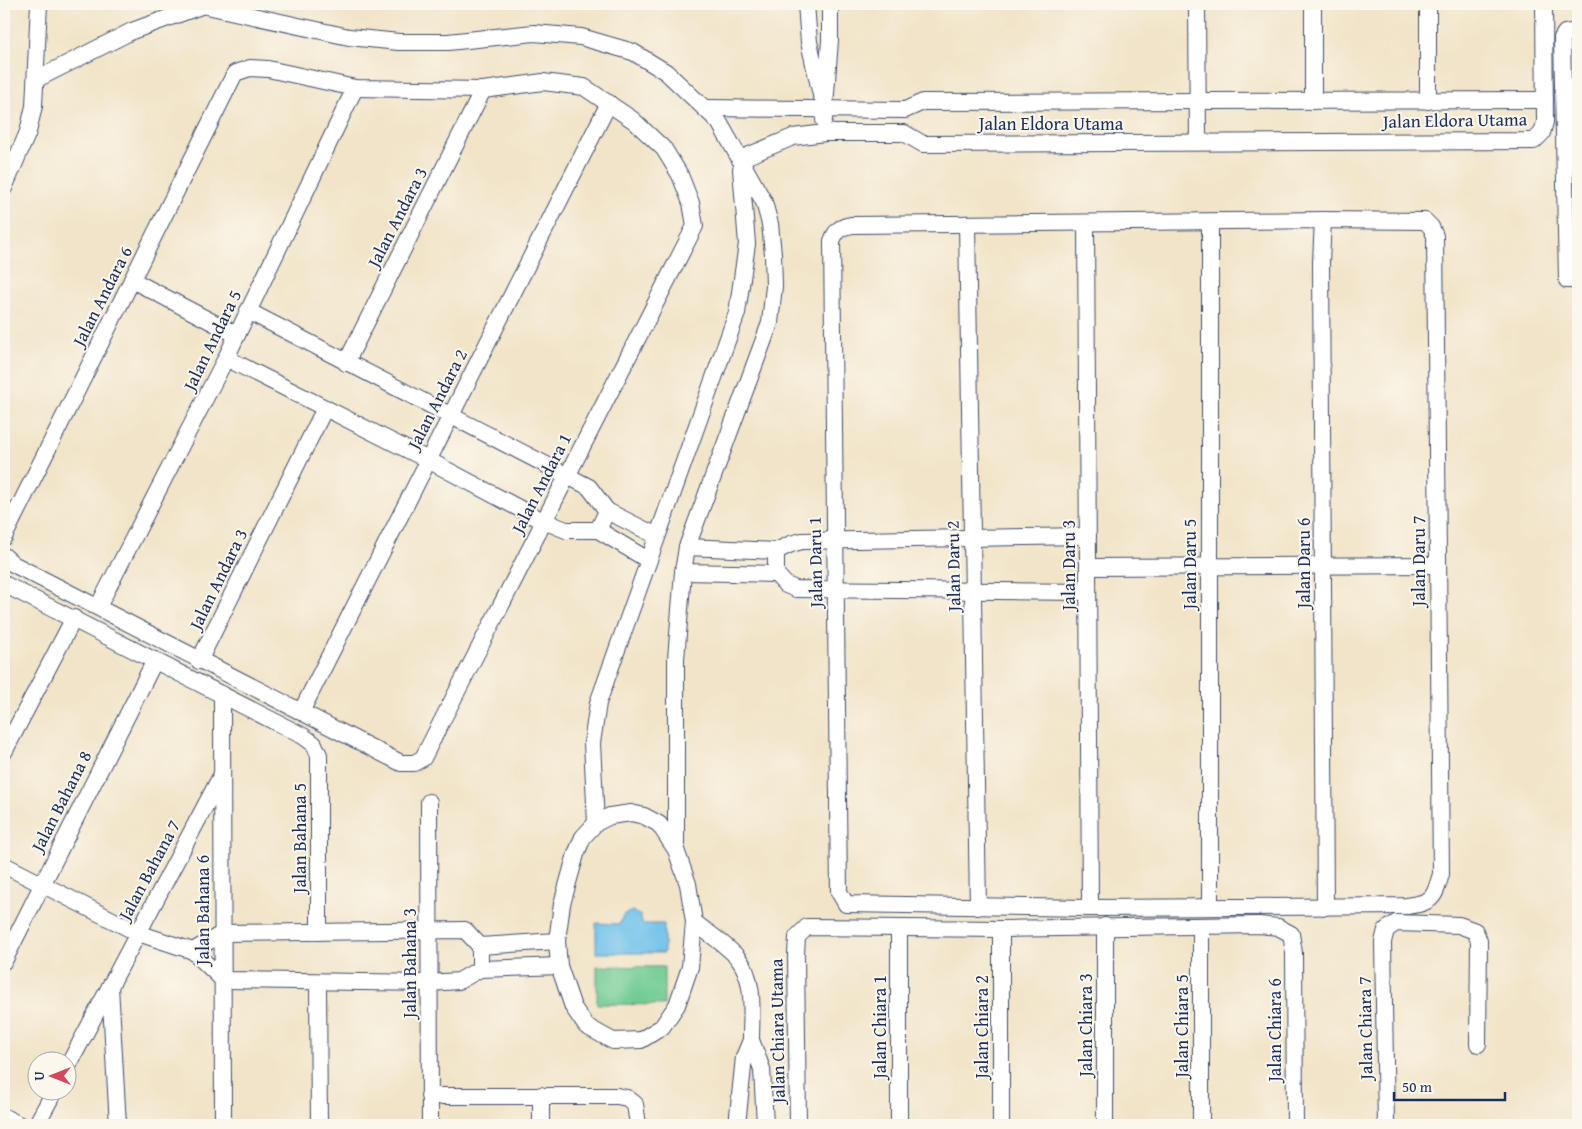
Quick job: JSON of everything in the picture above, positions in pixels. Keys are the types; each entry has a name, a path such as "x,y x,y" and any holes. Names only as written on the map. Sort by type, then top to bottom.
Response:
{"street":[{"path":"4,188 28,132 34,106 37,79 39,4"},
{"path":"806,4 808,42 824,110"},
{"path":"825,133 824,110 830,40 830,4"},
{"path":"1197,4 1198,142"},
{"path":"1312,4 1313,101"},
{"path":"1428,4 1428,101"},
{"path":"1544,4 1545,100"},
{"path":"37,79 132,31 199,5 349,37 399,42 448,42 534,33 581,37 633,52 666,72 719,122 764,202 770,224 774,286 770,323 688,547 683,572 676,658 676,850"},
{"path":"1578,31 1565,33 1562,38 1567,280 1578,280"},
{"name":"Jalan Andara 6","path":"4,537 235,73 250,68 268,69 355,88"},
{"path":"355,88 483,90 551,83 584,87 609,103"},
{"name":"Jalan Andara 5","path":"98,606 226,358 355,88"},
{"name":"Jalan Andara 3","path":"346,363 483,90"},
{"name":"Jalan Eldora Utama","path":"706,108 905,110 923,102 1545,100 1545,122 1542,133 1534,141 923,144 904,133"},
{"name":"Jalan Andara 1","path":"301,712 401,762 414,762 424,758 695,226 691,203 680,175 664,149 633,120 609,103"},
{"name":"Jalan Andara 2","path":"301,712 609,103"},
{"path":"740,159 793,137 825,133 904,133 905,110"},
{"path":"596,823 592,743 598,703 737,313 747,244 745,192 740,159"},
{"path":"967,224 1324,220"},
{"name":"Jalan Daru 7","path":"1324,220 1425,221 1431,227 1435,236 1441,874 1436,895 1427,903 1407,906 1326,906"},
{"name":"Jalan Daru 6","path":"1324,220 1320,262 1326,906"},
{"name":"Jalan Daru 5","path":"1210,222 1210,905"},
{"name":"Jalan Daru 3","path":"1086,223 1090,908"},
{"name":"Jalan Daru 1","path":"967,224 842,226 835,232 832,240 839,892 846,904 852,905 978,907"},
{"name":"Jalan Daru 2","path":"967,224 978,907"},
{"path":"132,280 237,335"},
{"path":"248,312 589,487 607,511 657,536"},
{"path":"226,358 544,521 566,530 598,530 648,560"},
{"name":"Jalan Andara 3","path":"199,661 325,408"},
{"path":"598,530 607,511"},
{"path":"688,547 776,551 802,541 1088,536"},
{"path":"776,551 776,574 786,585 796,589 1088,592"},
{"path":"4,556 13,564 301,712"},
{"path":"1088,567 1438,565"},
{"path":"683,572 776,574"},
{"path":"4,584 222,694"},
{"path":"4,752 74,618"},
{"name":"Jalan Bahana 8","path":"4,961 155,660"},
{"name":"Jalan Bahana 5","path":"222,694 314,744 319,755 319,932"},
{"name":"Jalan Bahana 6","path":"222,694 223,1125"},
{"name":"Jalan Bahana 7","path":"75,1052 222,773"},
{"name":"Jalan Bahana 3","path":"429,802 430,1125"},
{"path":"631,813 644,816 658,824 676,850 688,884 694,922 690,967 677,1005 662,1028 641,1040 613,1041 586,1026 573,1007 559,966 557,941 562,904 576,854 583,837 596,823 610,816 631,813"},
{"path":"4,865 138,932 193,951 222,980 429,983 459,981 480,969 559,966"},
{"path":"978,907 1326,906"},
{"path":"694,922 737,957 747,974 750,991 751,1040"},
{"name":"Jalan Chiara 7","path":"1386,1125 1383,942 1386,930 1396,923 1459,925 1475,931 1479,941 1478,1044"},
{"name":"Jalan Chiara 6","path":"1201,926 1259,925 1278,927 1291,934 1294,953 1295,1125"},
{"name":"Jalan Chiara 3","path":"1105,926 1105,1125"},
{"path":"900,928 1001,929 1201,926"},
{"name":"Jalan Chiara 5","path":"1201,926 1201,1125"},
{"name":"Jalan Chiara Utama","path":"798,1125 797,937 807,927 900,928"},
{"name":"Jalan Chiara 1","path":"899,1125 900,928"},
{"name":"Jalan Chiara 2","path":"1001,929 1001,1125"},
{"path":"193,951 222,933 465,930 480,946 480,969"},
{"path":"480,946 557,941"},
{"path":"318,982 319,1125"},
{"path":"110,986 118,1125"},
{"name":"Jalan Chiara Utama","path":"737,1125 744,1057 751,1040"},
{"name":"Jalan Chiara Utama","path":"751,1040 762,1069 765,1125"},
{"path":"541,1095 541,1125"},
{"path":"429,1096 617,1096 627,1098 635,1104 638,1125"},
{"path":"739,1105 756,1101 764,1108"},
{"path":"36,1125 49,1102"},
{"path":"4,1117 20,1125"}],"green space":[{"path":"597,966 664,967 664,1005 597,1004"}],"water":[{"path":"632,911 641,916 642,924 664,924 664,953 596,953 596,923 620,924 623,915"}]}
